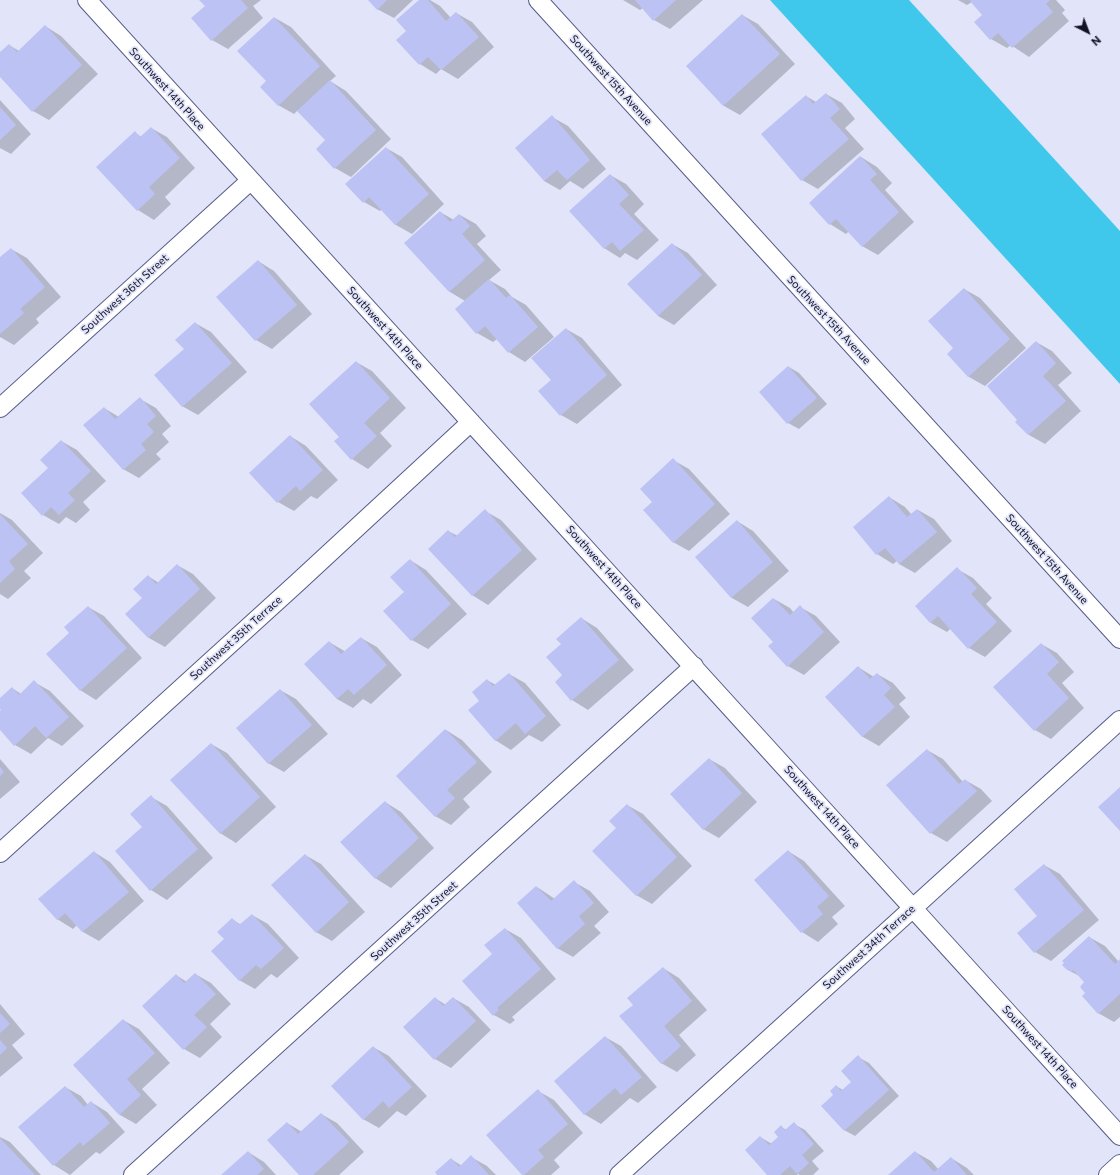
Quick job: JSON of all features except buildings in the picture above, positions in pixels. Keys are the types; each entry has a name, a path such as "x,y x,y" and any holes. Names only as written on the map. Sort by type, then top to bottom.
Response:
{"street":[{"name":"Southwest 14th Place","path":"87,0 1120,1136"},
{"name":"Southwest 15th Avenue","path":"538,0 1120,639"},
{"name":"Southwest 36th Street","path":"0,408 250,181"},
{"name":"Southwest 35th Terrace","path":"0,853 297,583 471,422"},
{"name":"Southwest 35th Street","path":"133,1175 694,666"},
{"name":"Southwest 34th Terrace","path":"619,1175 1120,720"},
{"path":"1108,1175 1120,1164"}],"water":[{"path":"770,0 909,0 1120,231 1120,384"}]}
